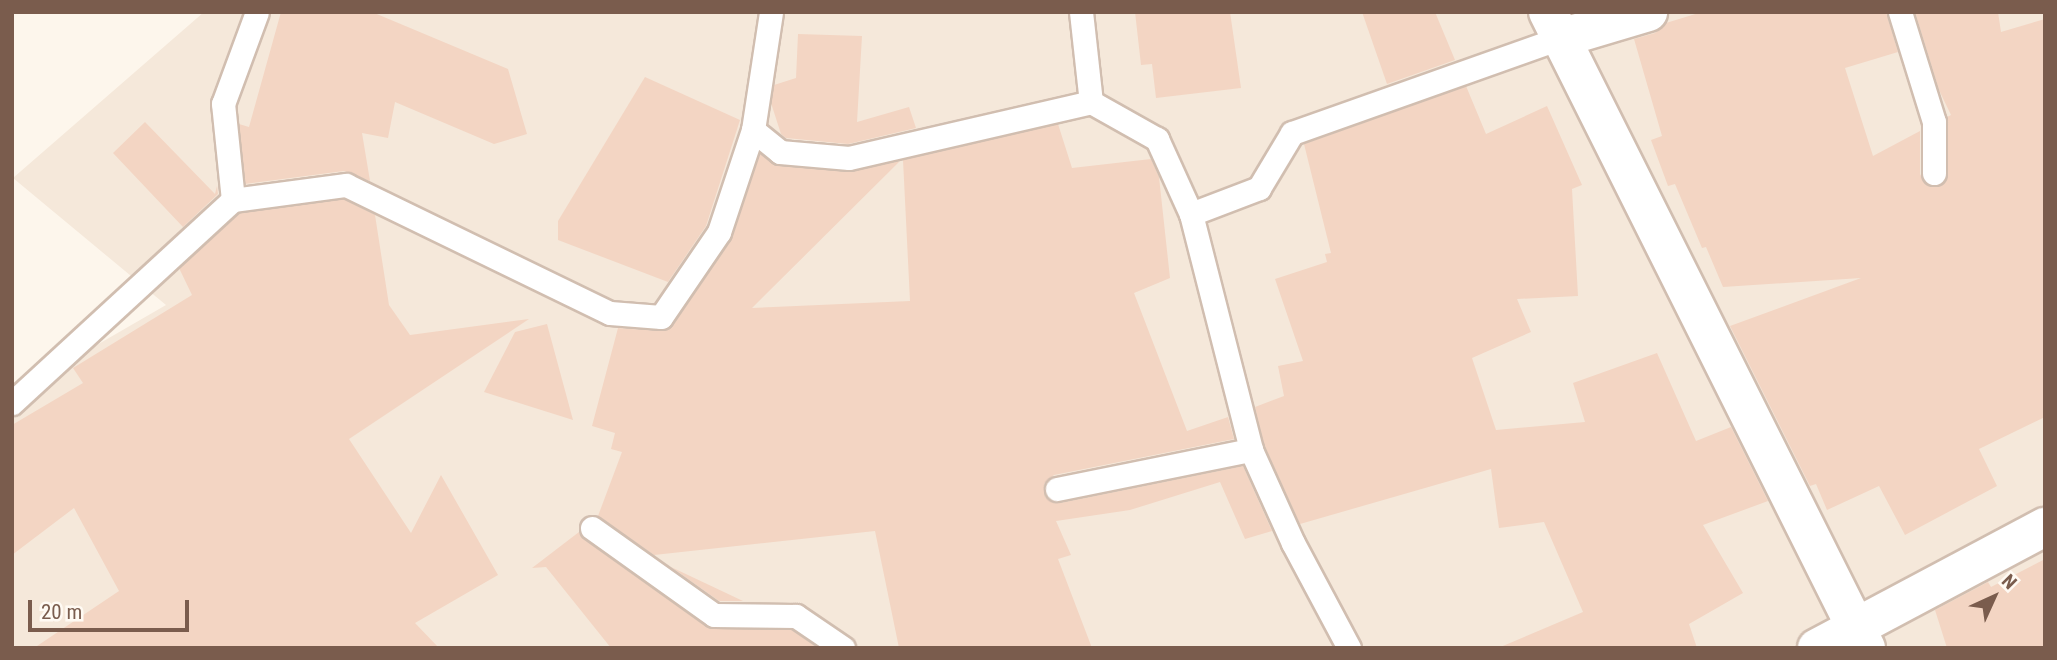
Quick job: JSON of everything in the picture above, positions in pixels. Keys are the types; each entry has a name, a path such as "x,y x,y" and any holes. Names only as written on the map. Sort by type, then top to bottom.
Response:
{"street":[{"path":"1648,12 1554,25 1860,637"},
{"path":"1817,648 1860,637 2045,527"}],"lane":[{"path":"233,200 223,104 257,12"},
{"path":"12,403 233,200 346,185 610,313 661,317 719,232 752,130 771,12"},
{"path":"1081,12 1091,102"},
{"path":"1900,12 1934,122 1934,173"},
{"path":"1191,214 1259,188 1292,133 1554,25"},
{"path":"752,130 780,152 849,158 1091,102 1157,139 1191,214 1251,450 1293,543 1349,648"},
{"path":"1057,489 1251,450"},
{"path":"592,528 714,615 796,615 843,648"}],"shaded area":[{"path":"204,12 2045,12 2045,648 12,648 12,394 166,305 13,178"}],"building":[{"path":"281,12 372,12 508,69 527,134 494,144 395,102 388,138 362,133 370,181 344,171 245,184 239,124 249,127"},
{"path":"1135,12 1230,12 1241,88 1156,98 1152,64 1141,65"},
{"path":"1362,12 1435,12 1455,60 1387,84"},
{"path":"1702,12 1886,12 1898,52 1845,68 1873,156 1920,131 1920,174 1926,185 1933,187 1942,185 1948,174 1947,117 1951,115 1939,90 1915,12 1998,12 2001,32 2045,19 2045,417 1979,449 1997,486 1905,535 1879,486 1827,510 1816,484 1810,486 1730,326 1861,278 1723,287 1706,247 1702,248 1675,184 1668,186 1651,140 1662,136 1634,39 1655,33 1666,23"},
{"path":"798,34 862,36 857,122 909,107 916,128 848,144 786,138 781,134 771,103 774,85 796,78"},
{"path":"645,77 740,120 706,226 668,282 558,240 558,221"},
{"path":"1466,86 1486,134 1547,106 1582,185 1572,189 1578,296 1517,299 1531,332 1472,358 1496,430 1585,422 1573,383 1657,353 1696,441 1731,427 1768,501 1703,525 1743,593 1689,624 1697,648 1498,648 1583,612 1544,522 1499,528 1491,469 1300,524 1264,445 1255,407 1284,396 1278,366 1303,361 1275,279 1327,262 1325,254 1331,253 1304,144"},
{"path":"145,122 215,194 217,186 218,194 183,227 113,153"},
{"path":"1058,124 1072,168 1151,159 1159,177 1170,278 1134,293 1187,431 1228,417 1234,439 1054,475 1044,484 1046,498 1060,503 1243,466 1272,531 1245,539 1220,482 1130,510 1056,521 1071,555 1058,559 1092,648 899,648 875,531 654,555 598,516 622,452 611,449 615,433 592,426 618,328 660,331 673,325 731,240 760,154 779,166 848,172 900,161 752,308 910,301 903,160"},
{"path":"344,199 375,215 389,305 410,335 529,319 349,439 411,533 441,475 498,575 415,623 439,648 34,648 119,591 74,508 12,555 12,425 83,383 73,368 192,295 179,268 239,213"},
{"path":"547,324 573,420 484,392 515,332"},
{"path":"579,532 584,539 707,627 792,630 818,648 611,648 546,567 532,568"},
{"path":"2045,559 2045,648 1947,648 1935,610 1988,582 1991,587"},
{"path":"671,567 743,601 719,601"}]}
